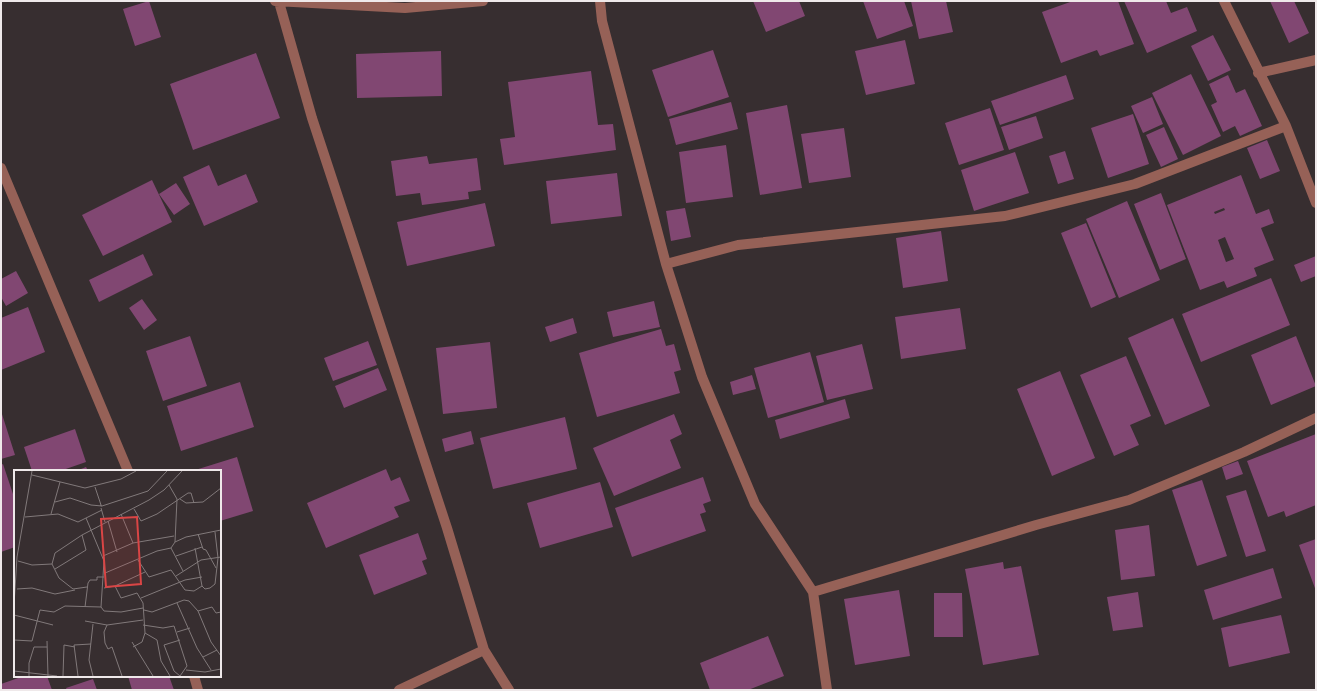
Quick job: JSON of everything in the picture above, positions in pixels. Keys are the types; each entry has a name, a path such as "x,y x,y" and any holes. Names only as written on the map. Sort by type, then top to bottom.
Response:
{"street":[{"path":"483,1 405,8 277,1 312,118 447,528 484,650 509,690"},
{"path":"600,1 602,21 666,264 702,377 755,504 813,592 827,690"},
{"path":"1224,1 1258,73 1286,126 1316,203"},
{"path":"1258,73 1316,60"},
{"path":"666,264 738,245 1005,216 1135,184 1286,126"},
{"path":"1,168 128,470"},
{"path":"813,592 1036,525 1129,500 1244,452 1316,418"},
{"path":"399,690 484,650"},
{"path":"194,677 198,690"}],"building":[{"path":"149,1 161,37 135,46 123,9"},
{"path":"753,1 799,1 805,16 766,32"},
{"path":"863,1 904,1 913,26 877,39"},
{"path":"911,1 946,1 953,32 919,39"},
{"path":"1073,1 1118,1 1134,44 1100,56 1097,50 1061,63 1042,12"},
{"path":"1124,1 1166,1 1171,13 1187,7 1197,31 1147,53"},
{"path":"1270,1 1294,1 1309,33 1289,43"},
{"path":"1213,35 1231,70 1208,81 1191,46"},
{"path":"905,40 915,84 866,95 855,51"},
{"path":"713,50 729,97 668,117 652,70"},
{"path":"441,51 442,96 357,98 356,54"},
{"path":"256,53 280,118 193,150 170,84"},
{"path":"591,71 598,125 613,124 616,150 504,165 500,139 515,137 508,82"},
{"path":"1191,74 1221,136 1183,155 1152,93"},
{"path":"1066,75 1074,99 1000,125 991,101"},
{"path":"1228,75 1236,93 1245,89 1262,126 1240,136 1235,126 1223,132 1211,105 1217,102 1209,84"},
{"path":"1152,97 1163,124 1143,133 1131,106"},
{"path":"731,102 738,129 676,145 669,119"},
{"path":"787,105 802,188 760,195 746,113"},
{"path":"990,108 1004,150 959,165 945,123"},
{"path":"1133,114 1149,164 1108,178 1091,128"},
{"path":"1036,116 1043,138 1009,150 1001,127"},
{"path":"1164,127 1178,159 1161,167 1146,135"},
{"path":"844,128 851,177 809,183 801,134"},
{"path":"1267,140 1280,171 1260,179 1247,148"},
{"path":"726,145 733,197 686,203 679,152"},
{"path":"1065,151 1074,179 1058,184 1049,156"},
{"path":"1015,152 1029,193 974,211 961,170"},
{"path":"427,156 429,164 477,158 481,190 468,192 469,199 422,205 420,193 396,196 391,161"},
{"path":"209,165 218,186 246,174 258,202 204,226 183,177"},
{"path":"617,173 622,216 551,224 546,181"},
{"path":"1241,175 1256,214 1269,209 1274,223 1261,228 1274,260 1254,268 1257,276 1227,288 1224,281 1200,290 1167,205","holes":["1224,208 1225,210 1215,214 1214,212","1225,237 1234,259 1226,262 1218,240"]},
{"path":"152,180 172,222 103,256 82,215"},
{"path":"176,183 190,204 174,215 159,194"},
{"path":"1161,193 1186,259 1160,270 1134,204"},
{"path":"1127,201 1160,280 1119,298 1086,219"},
{"path":"485,203 495,246 407,266 397,222"},
{"path":"685,208 691,237 671,241 666,211"},
{"path":"1086,223 1116,297 1091,308 1061,233"},
{"path":"941,231 948,281 903,288 896,238"},
{"path":"143,254 153,275 99,302 89,280"},
{"path":"1316,256 1316,276 1301,282 1294,265"},
{"path":"16,271 28,293 6,306 1,297 1,279"},
{"path":"1271,278 1290,325 1201,362 1182,314"},
{"path":"142,299 157,320 144,330 129,308"},
{"path":"654,301 660,327 613,337 607,312"},
{"path":"28,307 45,352 1,370 1,318"},
{"path":"960,308 966,349 901,359 895,317"},
{"path":"573,318 577,333 550,342 545,327"},
{"path":"1173,318 1210,406 1165,425 1128,338"},
{"path":"661,329 666,346 674,344 681,370 674,372 680,393 597,417 579,353"},
{"path":"190,336 207,386 163,401 146,351"},
{"path":"1296,336 1316,386 1271,405 1251,355"},
{"path":"368,341 377,365 333,381 324,358"},
{"path":"490,342 497,408 443,414 436,348"},
{"path":"862,344 873,389 827,400 816,356"},
{"path":"810,352 824,402 768,418 754,368"},
{"path":"1126,356 1151,416 1130,425 1139,445 1114,456 1080,375"},
{"path":"378,368 387,390 344,408 335,386"},
{"path":"1060,371 1095,458 1052,476 1017,389"},
{"path":"752,375 756,389 733,395 730,382"},
{"path":"240,382 254,427 181,451 167,406"},
{"path":"845,399 850,418 780,439 775,420"},
{"path":"1,411 15,455 1,459"},
{"path":"674,414 682,434 670,440 681,468 614,496 593,448"},
{"path":"565,417 577,469 493,489 480,438"},
{"path":"75,429 86,462 63,470 32,470 24,447"},
{"path":"471,431 474,444 445,452 442,439"},
{"path":"1316,434 1316,505 1286,517 1284,511 1268,517 1247,461"},
{"path":"237,457 253,511 221,521 221,470 195,470"},
{"path":"1238,461 1243,474 1226,480 1222,467"},
{"path":"3,464 14,497 14,547 1,552 1,465"},
{"path":"86,467 88,470 78,470"},
{"path":"386,469 391,481 400,477 410,501 394,507 399,517 326,548 307,503"},
{"path":"703,477 711,501 703,504 706,512 700,514 706,531 632,557 615,508"},
{"path":"1202,480 1227,556 1197,566 1172,490"},
{"path":"600,482 613,527 540,548 527,503"},
{"path":"1246,490 1266,551 1246,557 1226,496"},
{"path":"1149,525 1155,576 1121,580 1115,530"},
{"path":"418,533 427,559 422,561 427,574 374,595 359,555"},
{"path":"1316,539 1316,591 1299,545"},
{"path":"1003,562 1004,569 1021,566 1039,655 983,665 965,569"},
{"path":"1273,568 1282,598 1213,620 1204,590"},
{"path":"899,590 910,656 855,665 844,599"},
{"path":"1138,592 1143,627 1113,631 1107,597"},
{"path":"934,593 962,593 963,637 934,637"},
{"path":"1281,615 1290,653 1229,667 1221,628"},
{"path":"768,636 784,676 748,690 710,690 700,663"},
{"path":"21,677 47,677 52,690 1,690 1,684"},
{"path":"128,677 169,677 174,690 132,690"},
{"path":"93,679 97,690 67,690 66,688"}]}
